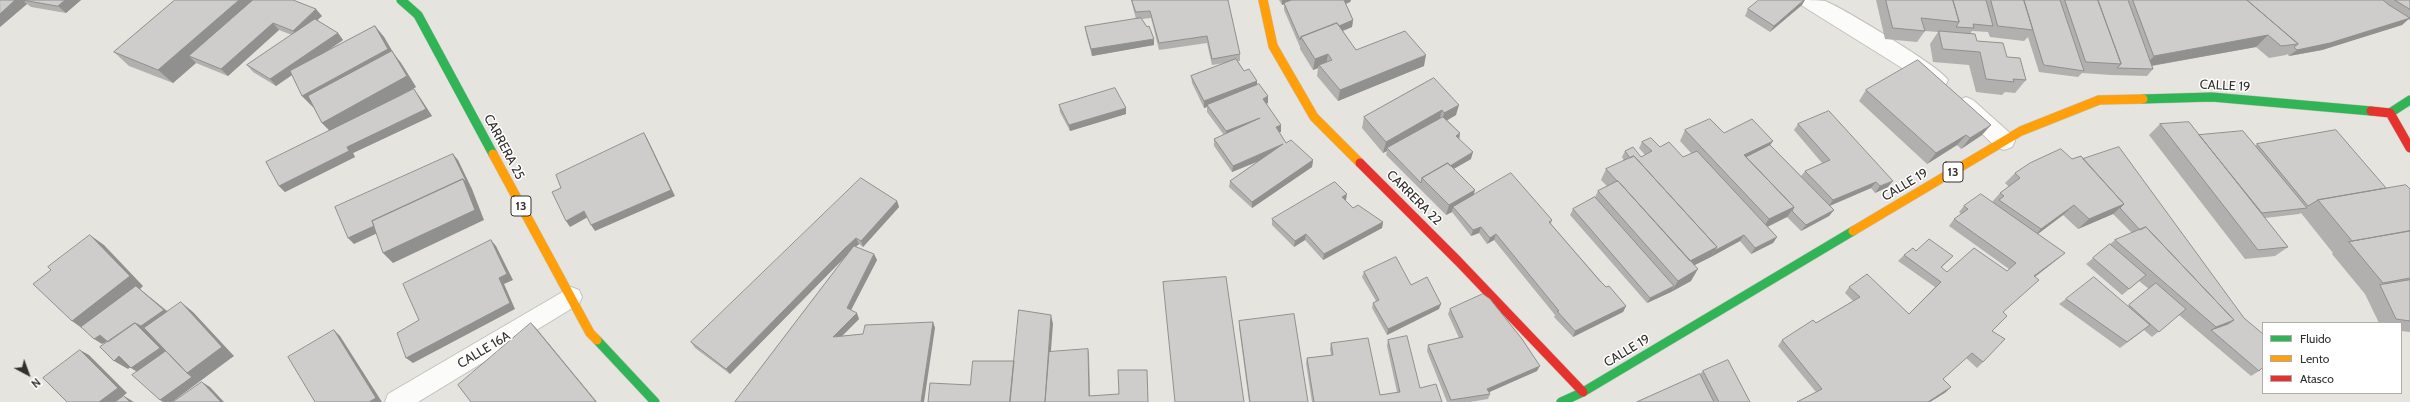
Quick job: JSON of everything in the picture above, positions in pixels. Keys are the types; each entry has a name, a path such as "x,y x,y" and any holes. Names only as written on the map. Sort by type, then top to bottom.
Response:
{"main road":[{"name":"CARRERA 25","path":"401,0 418,15 590,334 655,402"},
{"name":"CARRERA 22","path":"1263,0 1273,46 1314,117 1458,261 1583,392"},
{"name":"CALLE 19","path":"1561,402 1583,392 2004,141 2099,100 2212,97 2390,113"},
{"path":"2410,100 2390,113 2410,148"}],"street":[{"path":"1808,0 1920,67 1946,87 2004,141"},
{"name":"CALLE 16A","path":"397,402 571,297"}],"building":[{"path":"0,0 15,0 0,14"},
{"path":"23,0 65,0 58,6"},
{"path":"175,0 239,0 158,70 114,52"},
{"path":"253,0 293,0 316,9 293,31 273,23 221,69 189,56"},
{"path":"1132,0 1228,0 1240,54 1212,59 1207,36 1159,43 1150,11 1136,12"},
{"path":"1292,0 1344,0 1353,20 1339,26 1337,23 1301,37 1300,40 1284,3"},
{"path":"1759,0 1804,0 1774,26 1748,9"},
{"path":"1886,0 1953,0 1959,22 1921,18 1925,31 1893,28"},
{"path":"1953,0 1986,0 1993,26 1973,24 1974,28 1956,27 1959,22"},
{"path":"1991,0 2024,0 2033,30 1998,26"},
{"path":"2024,0 2060,0 2084,71 2044,65"},
{"path":"2065,0 2098,0 2121,64 2086,62"},
{"path":"2098,0 2128,0 2153,69 2117,68 2121,64"},
{"path":"2133,0 2247,0 2298,44 2281,46 2268,35 2154,56"},
{"path":"2247,0 2383,0 2410,18 2330,43 2297,50 2294,47 2298,44"},
{"path":"2395,0 2410,0 2410,9"},
{"path":"1141,18 1147,27 1149,26 1154,39 1091,49 1085,27"},
{"path":"315,19 338,33 270,79 247,65"},
{"path":"1337,23 1356,50 1405,31 1426,55 1340,90 1319,65 1332,60 1328,54 1315,59 1301,37"},
{"path":"375,26 388,49 302,96 290,71"},
{"path":"1939,31 1975,34 1977,41 2003,43 2007,57 2020,58 2026,80 2013,79 2014,82 1986,79 1980,52 1943,49"},
{"path":"392,51 407,76 322,123 308,96"},
{"path":"1236,59 1244,71 1249,69 1257,81 1204,101 1191,76"},
{"path":"1918,60 1991,125 1970,138 1966,135 1936,153 1866,90"},
{"path":"1434,78 1459,105 1444,113 1442,110 1386,142 1364,117"},
{"path":"1259,84 1268,96 1263,99 1281,125 1276,127 1286,143 1291,140 1313,160 1252,202 1230,181 1283,144 1233,166 1214,139 1260,118 1226,131 1207,105"},
{"path":"1115,88 1126,108 1069,125 1059,105"},
{"path":"414,89 426,109 347,147 349,151 279,186 266,162"},
{"path":"1829,111 1893,181 1880,186 1876,182 1833,200 1805,171 1830,160 1798,124"},
{"path":"1443,117 1460,133 1456,136 1473,152 1450,166 1448,163 1422,178 1421,183 1387,148"},
{"path":"1710,119 1724,133 1752,119 1773,141 1744,155 1794,207 1769,219 1685,130"},
{"path":"2189,122 2288,247 2258,250 2160,124"},
{"path":"2336,130 2386,188 2318,200 2308,206 2257,144"},
{"path":"2243,131 2307,208 2262,213 2199,135"},
{"path":"644,133 671,190 591,225 584,211 566,221 552,192 561,188 556,175"},
{"path":"1651,138 1660,147 1669,142 1683,157 1697,151 1777,237 1755,248 1744,235 1714,251 1717,247 1634,156 1630,158 1625,151 1633,147 1641,157 1652,151 1642,142"},
{"path":"1770,145 1834,210 1806,225 1792,211 1794,207 1746,157"},
{"path":"2119,147 2244,318 2262,333 2262,368 2259,371 2211,330 2228,324 2234,320 2146,227 2140,230 2120,208 2124,204 2083,159"},
{"path":"2061,149 2072,159 2081,156 2124,204 2089,219 2074,205 2041,229 1999,200 2004,196 2000,193 2020,178 2015,173 2030,163"},
{"path":"453,154 467,183 463,179 372,221 374,226 348,238 335,207"},
{"path":"1634,156 1717,247 1690,261 1606,169"},
{"path":"1448,163 1475,190 1449,205 1422,178"},
{"path":"1511,173 1552,220 1549,222 1600,281 1606,287 1609,286 1626,306 1575,331 1557,311 1559,311 1496,234 1490,238 1481,227 1473,230 1453,207"},
{"path":"861,178 897,201 861,241 856,238 845,248 726,369 691,342"},
{"path":"463,179 475,210 383,253 372,221"},
{"path":"1618,181 1698,269 1678,281 1598,191"},
{"path":"1335,182 1347,194 1342,197 1353,208 1358,205 1383,222 1324,254 1306,234 1295,241 1272,219"},
{"path":"2406,185 2410,189 2410,231 2352,241 2318,200"},
{"path":"1981,194 2065,253 2034,276 2039,280 2003,312 2007,316 1992,331 2005,339 1983,362 1972,353 1943,379 1951,387 1928,402 1797,402 1822,389 1782,340 1813,320 1816,323 1860,297 1849,287 1867,274 1909,314 1941,282 1904,255 1913,248 1916,251 1929,239 1953,256 1941,267 1947,272 1974,248 2007,271 2016,263 1954,219 1968,209 1964,206"},
{"path":"1595,197 1674,286 1650,298 1573,209"},
{"path":"2146,227 2234,320 2216,327 2115,240"},
{"path":"2410,231 2410,278 2383,283 2349,242"},
{"path":"90,235 130,276 72,321 33,284 51,270 48,267"},
{"path":"491,240 507,274 499,278 510,303 406,358 397,333 419,320 403,284"},
{"path":"2110,244 2146,275 2129,289 2093,258"},
{"path":"854,246 874,254 847,308 857,313 833,337 863,334 865,325 933,322 921,402 735,402"},
{"path":"1396,257 1411,285 1427,277 1441,304 1388,329 1373,303 1379,300 1364,272"},
{"path":"1226,277 1244,402 1175,402 1163,282"},
{"path":"2094,277 2150,325 2127,342 2066,299"},
{"path":"2410,280 2410,321 2396,319 2380,285"},
{"path":"2156,283 2186,309 2159,332 2129,305"},
{"path":"136,286 164,310 141,326 135,323 108,342 100,335 94,339 81,327"},
{"path":"1483,294 1490,299 1522,339 1540,366 1487,389 1490,394 1451,400 1428,345 1463,337 1450,309"},
{"path":"181,302 222,347 187,373 144,328"},
{"path":"1019,310 1051,315 1045,402 1010,402"},
{"path":"1294,314 1308,402 1250,402 1239,321"},
{"path":"135,323 160,348 131,368 119,356 114,361 100,347"},
{"path":"531,323 596,402 471,402 458,385"},
{"path":"334,330 376,398 369,402 315,402 288,357"},
{"path":"1407,336 1420,388 1436,384 1442,402 1314,402 1307,358 1333,355 1331,343 1368,338 1380,395 1400,392 1388,340"},
{"path":"1088,349 1089,396 1119,394 1118,370 1147,370 1148,402 1045,402 1049,352"},
{"path":"80,350 118,388 99,402 67,402 43,378"},
{"path":"166,351 192,377 160,400 132,375"},
{"path":"1728,360 1750,402 1719,402 1703,371"},
{"path":"973,361 1014,361 1010,402 928,402 930,383 970,385"},
{"path":"1700,374 1714,402 1637,402"},
{"path":"202,382 221,402 173,402"},
{"path":"124,396 130,402 115,402"}],"traffic: fast":[{"path":"401,0 418,15 493,154"},
{"path":"2143,99 2212,97 2371,111"},
{"path":"2390,113 2410,100"},
{"path":"1561,402 1583,392 1853,231"},
{"path":"597,340 655,402"}],"traffic: slow":[{"path":"1263,0 1273,46 1314,117 1360,163"},
{"path":"1853,231 2021,131 2099,100 2143,99"},
{"path":"493,154 590,333 597,340"}],"traffic: jam":[{"path":"2371,111 2390,113 2410,148"},
{"path":"1360,163 1458,261 1583,392"}]}
